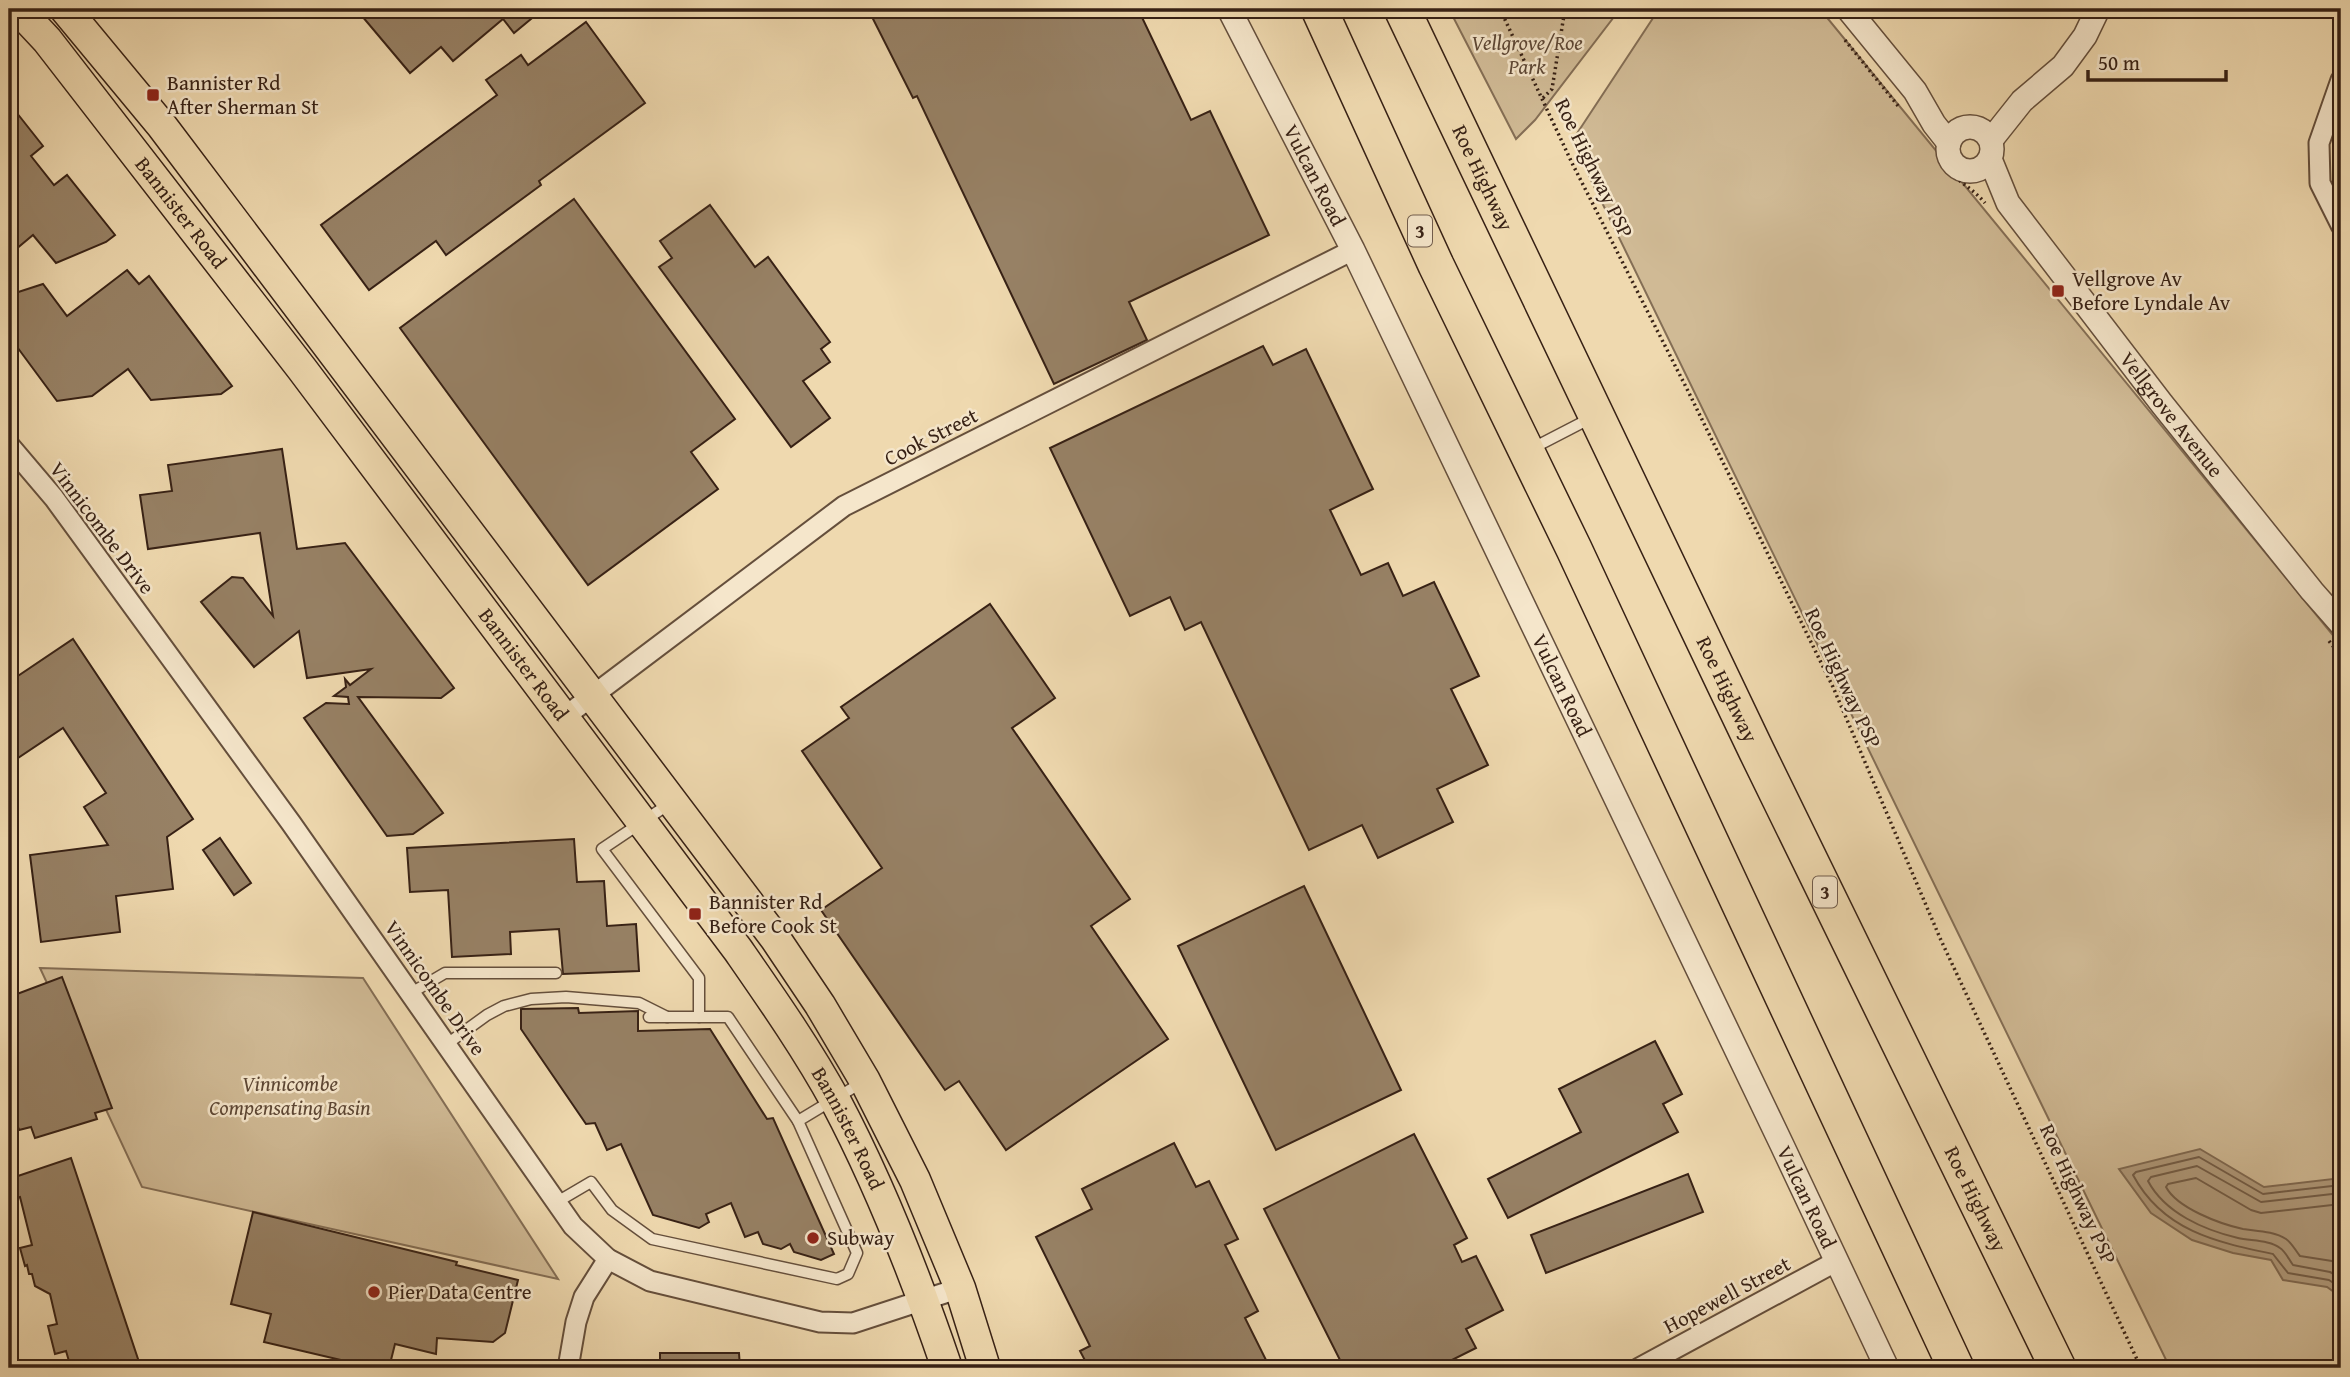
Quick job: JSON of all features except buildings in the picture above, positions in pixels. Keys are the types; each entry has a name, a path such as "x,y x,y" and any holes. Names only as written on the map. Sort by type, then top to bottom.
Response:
{"highway":[{"name":"3","path":"1319,9 1436,265 1956,1368"},
{"name":"Roe Highway","path":"1402,9 1757,752 2058,1368"}],"main road":[{"name":"Bannister Road","path":"18,9 47,40 302,369 745,960 780,1011 834,1099 878,1187 924,1301 947,1368"},
{"name":"Bannister Road","path":"73,11 775,939 820,1006 865,1081 915,1180 960,1288 985,1368"}],"street":[{"name":"Vulcan Road","path":"1229,9 1353,250 1887,1368"},
{"name":"Vellgrove Avenue","path":"1848,9 1915,91 1934,124 1974,140 2008,202 2162,404 2341,624"},
{"path":"1967,170 1983,167 1974,140 2063,66 2085,36 2098,9"},
{"path":"47,40 73,11"},
{"path":"2341,80 2319,144 2320,183 2341,225"},
{"name":"Vellgrove Avenue","path":"1974,140 1950,156 1953,162 2008,202"},
{"name":"Cook Street","path":"563,718 844,506 1353,250"},
{"name":"Vinnicombe Drive","path":"9,445 54,498 291,823 573,1226 608,1259 650,1281 820,1322 853,1324 960,1288"},
{"path":"568,1368 576,1322 584,1297 608,1259"},
{"name":"Hopewell Street","path":"1639,1368 1837,1261"}],"lane":[{"path":"1526,452 1596,415"},
{"path":"672,802 602,849 699,978 699,1017"},
{"path":"411,993 444,973 556,973"},
{"path":"447,1044 487,1015 516,1002 531,999 566,997 639,1003 667,1017"},
{"path":"556,1202 591,1182 612,1210 652,1239 837,1279 848,1274 857,1253 798,1121 728,1017 649,1017"},
{"path":"798,1121 865,1081"}],"path":[{"name":"Roe Highway PSP","path":"1500,9 1572,163 1694,403 1833,687 1940,938 2141,1368"},
{"path":"1543,99 1552,89 1565,9"}],"green space":[{"name":"Vellgrove/Roe Park","path":"1449,9 1620,9 1535,120 1516,139"},
{"path":"1659,9 1820,9 2341,645 2341,1368 2170,1368 1572,141"},
{"name":"Vinnicombe Compensating Basin","path":"40,968 363,978 558,1279 142,1187"}],"water":[{"path":"2200,1149 2264,1187 2341,1178 2341,1297 2327,1287 2283,1280 2271,1260 2233,1253 2192,1240 2151,1213 2119,1169"}],"place":[{"name":"Bannister Rd After Sherman St","path":"153,95"},
{"name":"Vellgrove Av Before Lyndale Av","path":"2058,291"},
{"name":"Bannister Rd Before Cook St","path":"695,914"},
{"name":"Subway","path":"813,1238"},
{"name":"Pier Data Centre","path":"374,1292"}]}
